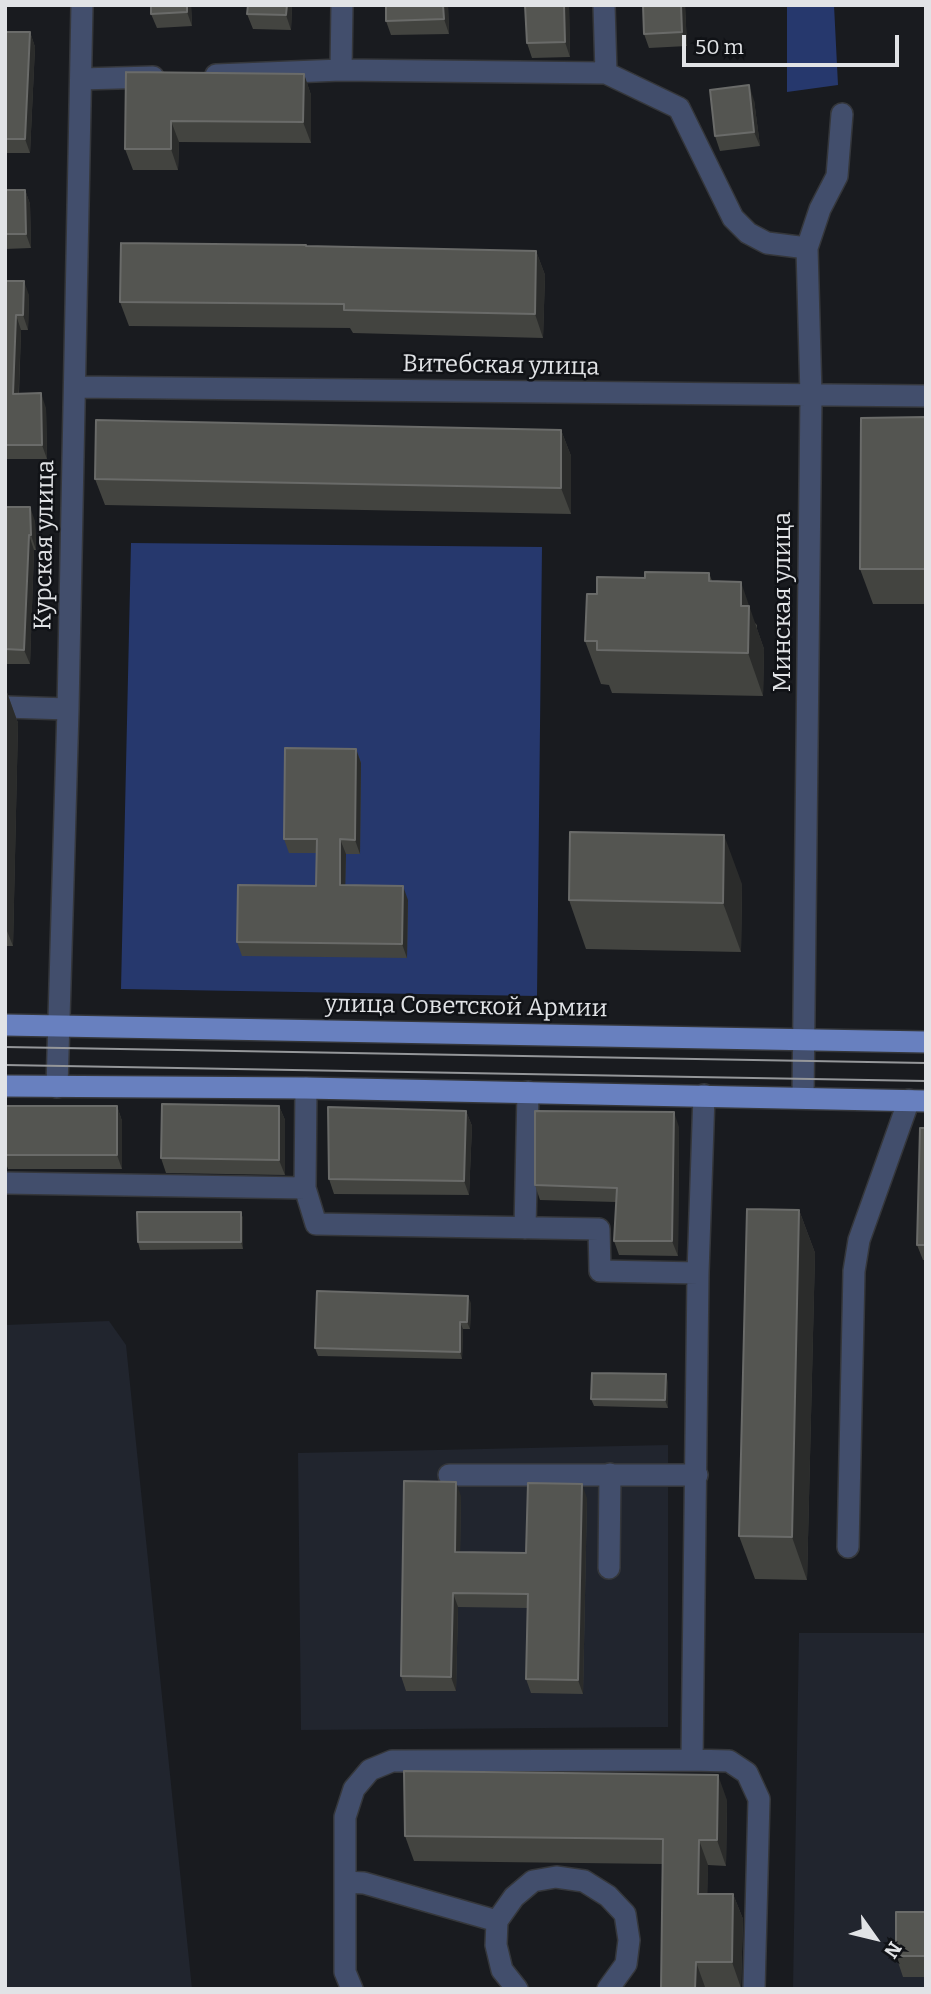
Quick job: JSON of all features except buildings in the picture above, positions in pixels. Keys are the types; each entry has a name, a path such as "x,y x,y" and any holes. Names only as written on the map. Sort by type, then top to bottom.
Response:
{"main road":[{"name":"улица Советской Армии","path":"5,1025 926,1042"},
{"path":"5,1086 306,1088 917,1100"}],"street":[{"name":"Курская улица","path":"57,1087 68,709 82,5"},
{"path":"341,71 342,5"},
{"path":"604,5 606,73"},
{"path":"81,79 341,71 606,73 679,108 733,218 748,233 767,243 807,248"},
{"name":"Минская улица","path":"803,1097 811,396 807,248 820,209 837,176 842,114"},
{"name":"Витебская улица","path":"75,387 926,396"},
{"path":"5,707 68,709"},
{"path":"306,1088 305,1188 316,1224 599,1228 600,1271 698,1273"},
{"path":"525,1228 528,1092"},
{"path":"692,1760 698,1273 704,1095"},
{"path":"848,1547 854,1271 859,1240 917,1100"},
{"path":"5,1184 305,1188"},
{"path":"609,1569 610,1474"},
{"path":"449,1475 697,1475"},
{"path":"352,1989 345,1972 345,1817 354,1789 370,1770 392,1761 692,1760 729,1761 747,1773 759,1799 754,1989"},
{"path":"517,1989 502,1970 496,1945 497,1921 514,1898 533,1881 556,1877 583,1881 608,1896 625,1914 629,1940 626,1964 608,1989"},
{"path":"346,1882 364,1883 497,1921"}],"shaded area":[{"path":"787,5 834,5 838,85 787,92"},
{"path":"131,543 542,547 537,996 121,989"},
{"path":"109,1321 126,1345 192,1989 5,1989 5,1325"},
{"path":"668,1445 668,1727 301,1730 298,1453"},
{"path":"799,1633 926,1633 926,1989 793,1989"}],"tram line":[{"path":"5,1047 926,1063"},
{"path":"5,1065 926,1081"}]}
